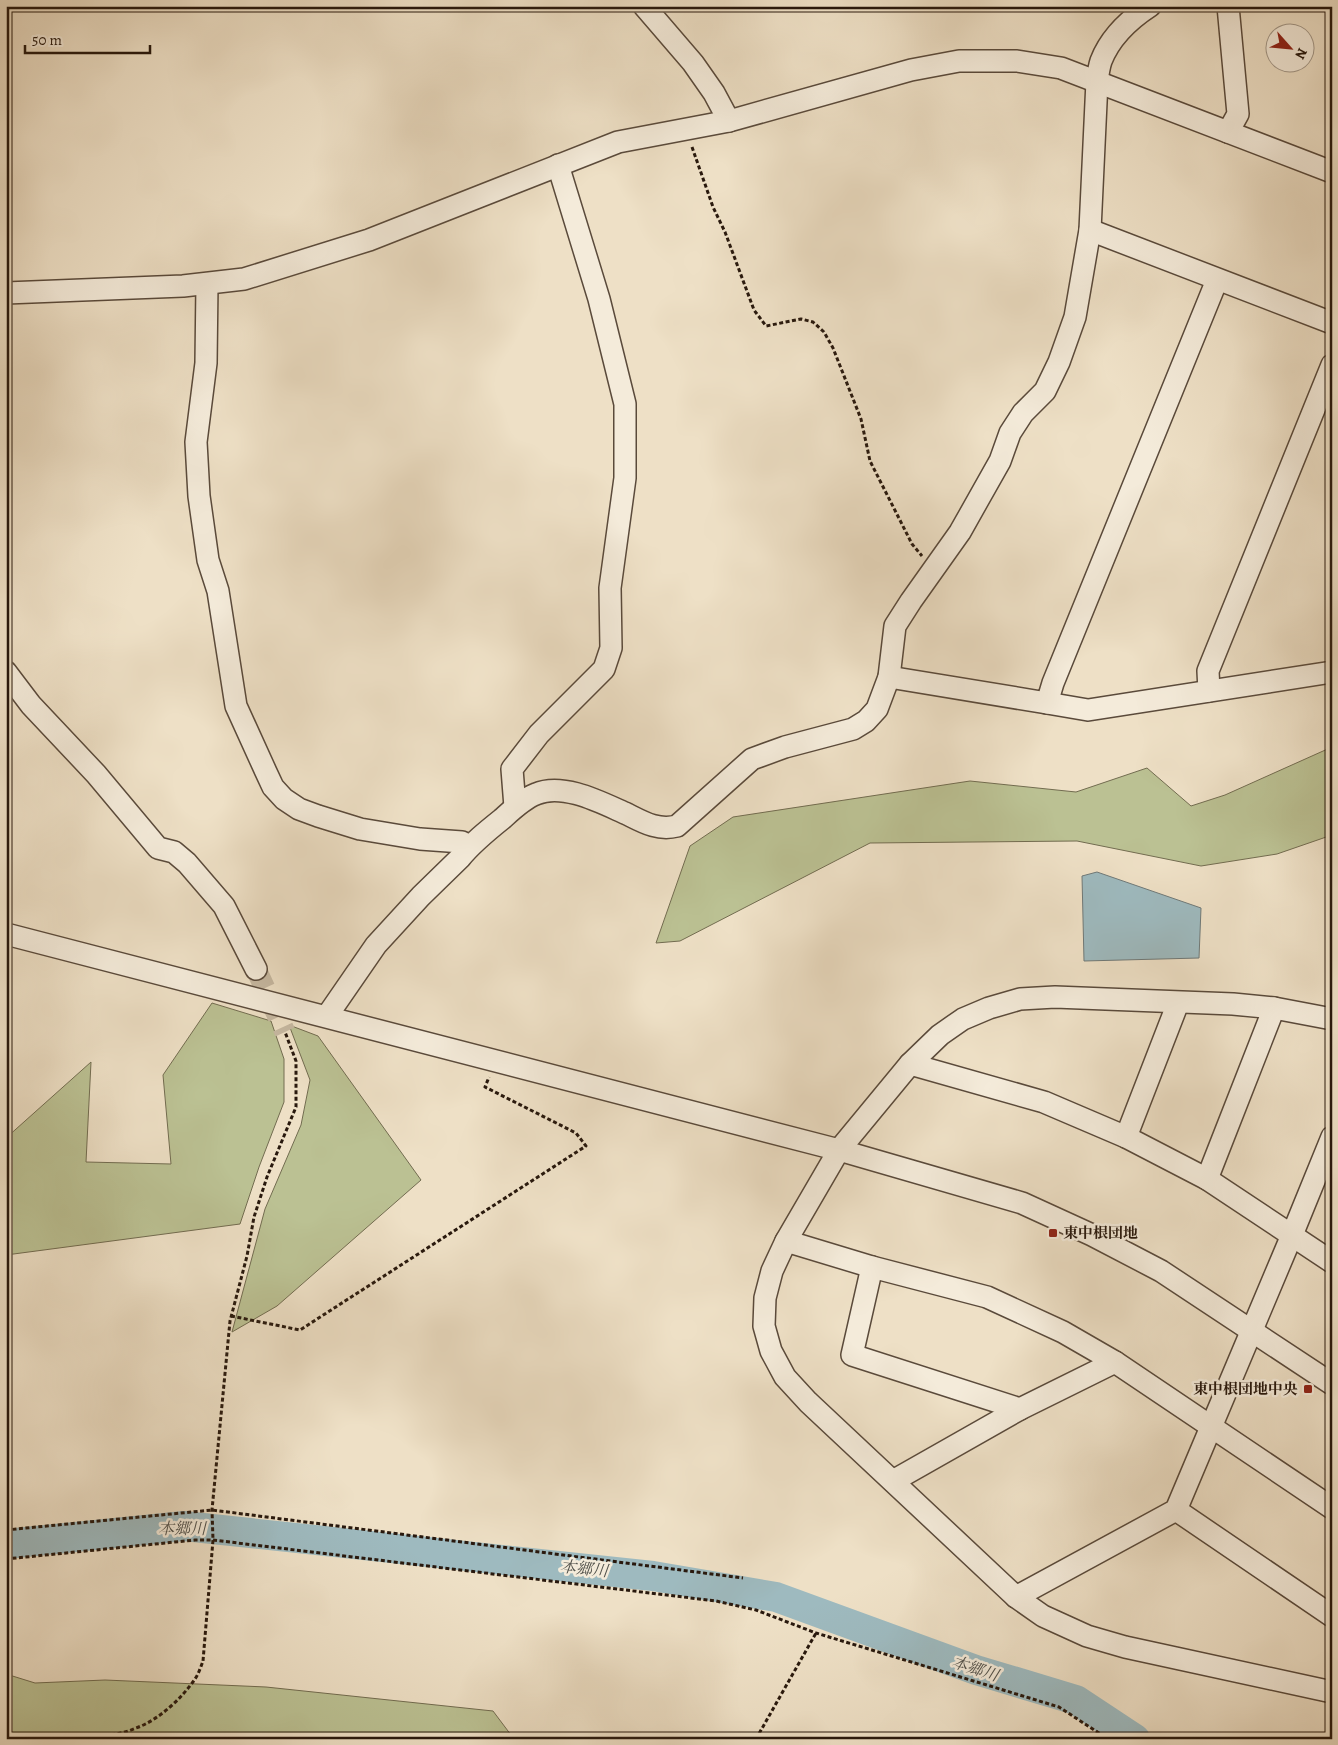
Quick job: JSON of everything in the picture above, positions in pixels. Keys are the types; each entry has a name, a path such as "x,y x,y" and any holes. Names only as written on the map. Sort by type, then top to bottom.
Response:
{"street":[{"path":"644,6 693,63 714,93 729,121"},
{"path":"1228,6 1238,114 1228,132"},
{"path":"327,1016 376,945 421,896 470,846 515,807 535,794 547,790 580,794 651,826 667,829 677,826 752,759 786,746 853,729 866,721 877,709 889,677 895,626 960,532 1000,461 1010,433 1023,413 1045,391 1059,362 1075,317 1090,230 1096,81 1101,61 1114,38 1139,9"},
{"path":"6,292 208,284 244,279 369,240 618,142 729,121 911,70 959,61 1026,62 1061,68 1332,172"},
{"path":"515,807 512,769 539,734 604,669 611,648 610,588 625,478 625,404 599,299 558,165"},
{"path":"1090,230 1332,323"},
{"path":"1047,703 1053,683 1217,280"},
{"path":"208,284 206,363 196,442 199,496 208,560 218,591 236,706 266,772 273,787 284,799 299,809 318,816 360,829 420,839 462,842 470,846"},
{"path":"1209,691 1208,671 1332,365"},
{"path":"6,672 31,705 96,774 158,848 174,852 187,863 224,906 256,969"},
{"path":"889,677 1088,710 1332,672"},
{"path":"6,934 839,1150 1022,1203 1114,1245 1160,1270 1332,1384"},
{"path":"1332,1020 1274,1008 1233,1004 1055,997 1020,998 963,1019 940,1035 910,1064 839,1150 786,1241 772,1271 765,1298 764,1326 771,1351 785,1377 808,1402 1016,1598 1043,1616 1096,1638 1125,1647 1332,1692"},
{"path":"1126,1138 1178,1003"},
{"path":"1207,1179 1274,1008"},
{"path":"910,1064 1044,1102 1126,1138 1207,1179 1332,1262"},
{"path":"1016,1598 1176,1510 1332,1137"},
{"path":"786,1241 872,1267 987,1296 1063,1332 1115,1362 1332,1508"},
{"path":"872,1267 852,1355 1020,1409"},
{"path":"893,1481 1020,1409 1115,1362"},
{"path":"1176,1510 1332,1616"}],"path":[{"path":"686,130 713,207 725,232 754,310 766,326 801,319 813,322 824,332 833,348 860,419 870,460 912,544 933,570"},
{"path":"79,1739 119,1734 137,1728 169,1707 197,1677 203,1661 213,1540 212,1510 231,1316 257,1209 267,1177 296,1106 296,1061 284,1032"},
{"path":"231,1316 300,1330 586,1146 576,1133 484,1087 496,1061"},
{"path":"6,1530 212,1510 743,1578"},
{"path":"6,1559 195,1540 213,1540 716,1601 756,1610 816,1633 1059,1707 1108,1739"},
{"path":"756,1739 816,1633"}],"green space":[{"path":"1332,747 1332,835 1277,854 1201,866 1077,841 870,843 680,941 656,943 690,846 733,817 970,781 1076,792 1147,768 1191,806 1225,795"},
{"path":"212,1003 271,1021 284,1059 284,1102 240,1224 6,1255 6,1138 91,1062 86,1162 171,1164 163,1075"},
{"path":"289,1025 318,1036 421,1180 277,1306 232,1332 265,1209 301,1125 310,1080"},
{"path":"6,1674 35,1683 105,1680 266,1687 493,1711 514,1739 6,1739"}],"water":[{"path":"1097,872 1201,908 1199,958 1084,961 1082,876"}],"waterway":[{"name":"本郷川","path":"6,1544 184,1526 653,1576 776,1597 976,1670 1076,1700 1135,1739"}],"tunnel":[{"path":"256,969 285,1032"}],"place":[{"name":"東中根団地","path":"1053,1233"},
{"name":"東中根団地中央","path":"1308,1389"}]}
